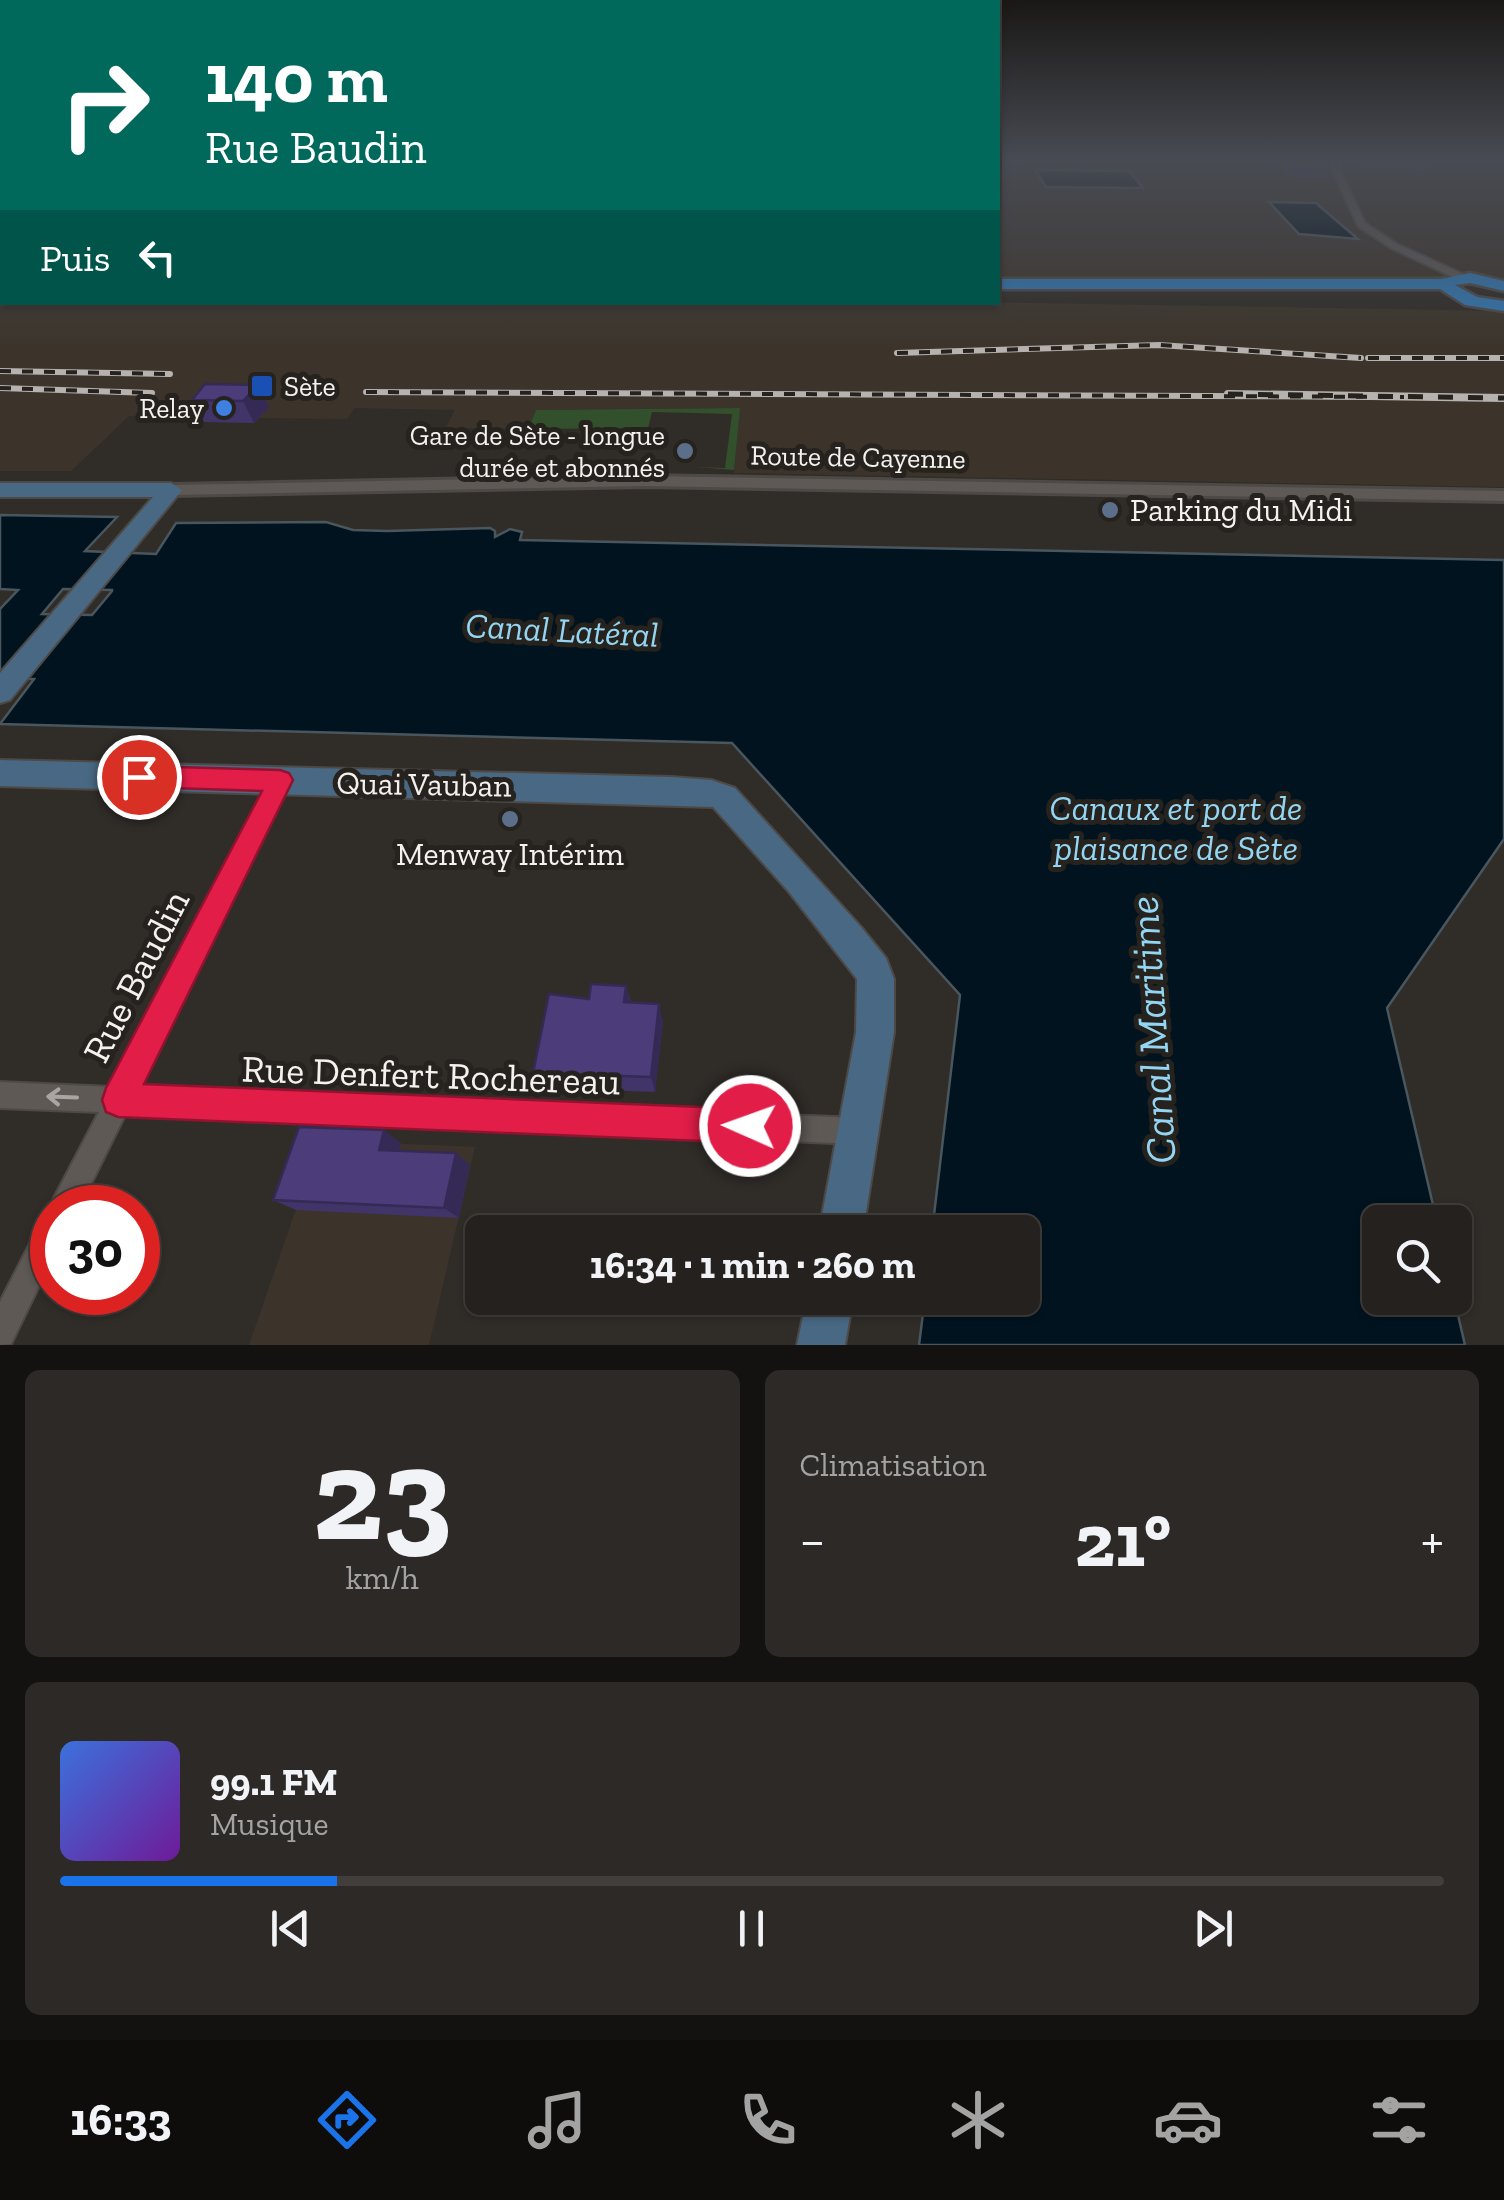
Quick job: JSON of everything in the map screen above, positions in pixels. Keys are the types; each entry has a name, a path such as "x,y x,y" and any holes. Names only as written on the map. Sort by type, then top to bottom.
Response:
{"main road":[{"path":"1454,281 1453,294 1467,300"},
{"path":"1000,284 1501,284"},
{"path":"1000,292 1394,295 1504,306"},
{"path":"0,487 171,490"},
{"path":"6,685 171,490"},
{"name":"Quai Vauban","path":"0,773 671,790 715,794 727,799 872,969 877,1016 858,1131"},
{"path":"844,1215 858,1131"},
{"path":"821,1345 827,1315"}],"street":[{"path":"1361,224 1454,281"},
{"name":"Route de Cayenne","path":"171,490 646,480 1504,496"},
{"name":"Rue Baudin","path":"76,1185 280,780"},
{"name":"Rue Denfert Rochereau","path":"0,1095 858,1131"},
{"path":"0,1333 30,1274"}],"shaded area":[{"path":"1000,224 1504,224 1504,281 1000,279"},
{"path":"1000,303 1504,311 1504,487 734,473 739,408 536,410 528,429 446,428 455,410 355,408 347,419 259,418 254,423 204,422 207,417 129,416 71,471 0,471 0,305"},
{"path":"320,1140 475,1147 429,1345 249,1345"}],"green space":[{"path":"740,408 734,470 696,467 725,468 732,414 652,412 648,428 528,429 536,410"}],"water":[{"path":"1289,224 1340,224 1358,239 1299,234"},
{"name":"Canaux et port de plaisance de Sète","path":"0,515 117,517 85,551 156,554 176,523 326,522 353,530 490,528 495,537 510,529 522,532 520,540 1504,560 1504,839 1387,1008 1433,1205 1362,1205 1362,1315 1458,1315 1465,1345 919,1345 923,1315 1040,1315 1040,1215 934,1215 960,995 732,743 0,724 34,679 0,677 0,609 18,590 0,589","holes":["63,589 112,590 92,615 42,614"]}],"building":[{"path":"205,384 258,385 243,401 192,400"},
{"path":"591,984 626,986 624,1002 659,1004 651,1077 533,1073 549,994 589,999"},
{"path":"299,1127 384,1130 379,1150 456,1153 444,1208 273,1200"}],"railway":[{"path":"897,353 1159,345 1361,358"},
{"path":"1368,358 1504,358"},
{"path":"0,371 170,374"},
{"path":"0,388 152,393"},
{"path":"366,392 1404,397"},
{"path":"1228,394 1504,398"}],"place":[{"name":"Sète","path":"262,386"},
{"name":"Relay","path":"224,408"},
{"name":"Gare de Sète - longue durée et abonnés","path":"685,451"},
{"name":"Parking du Midi","path":"1110,510"},
{"name":"Menway Intérim","path":"510,819"}],"route":[{"path":"139,777 280,780 118,1100 750,1126"}],"water label":[{"name":"Canal Latéral","path":"562,630"},
{"name":"Canal Maritime","path":"1152,1030"}]}
